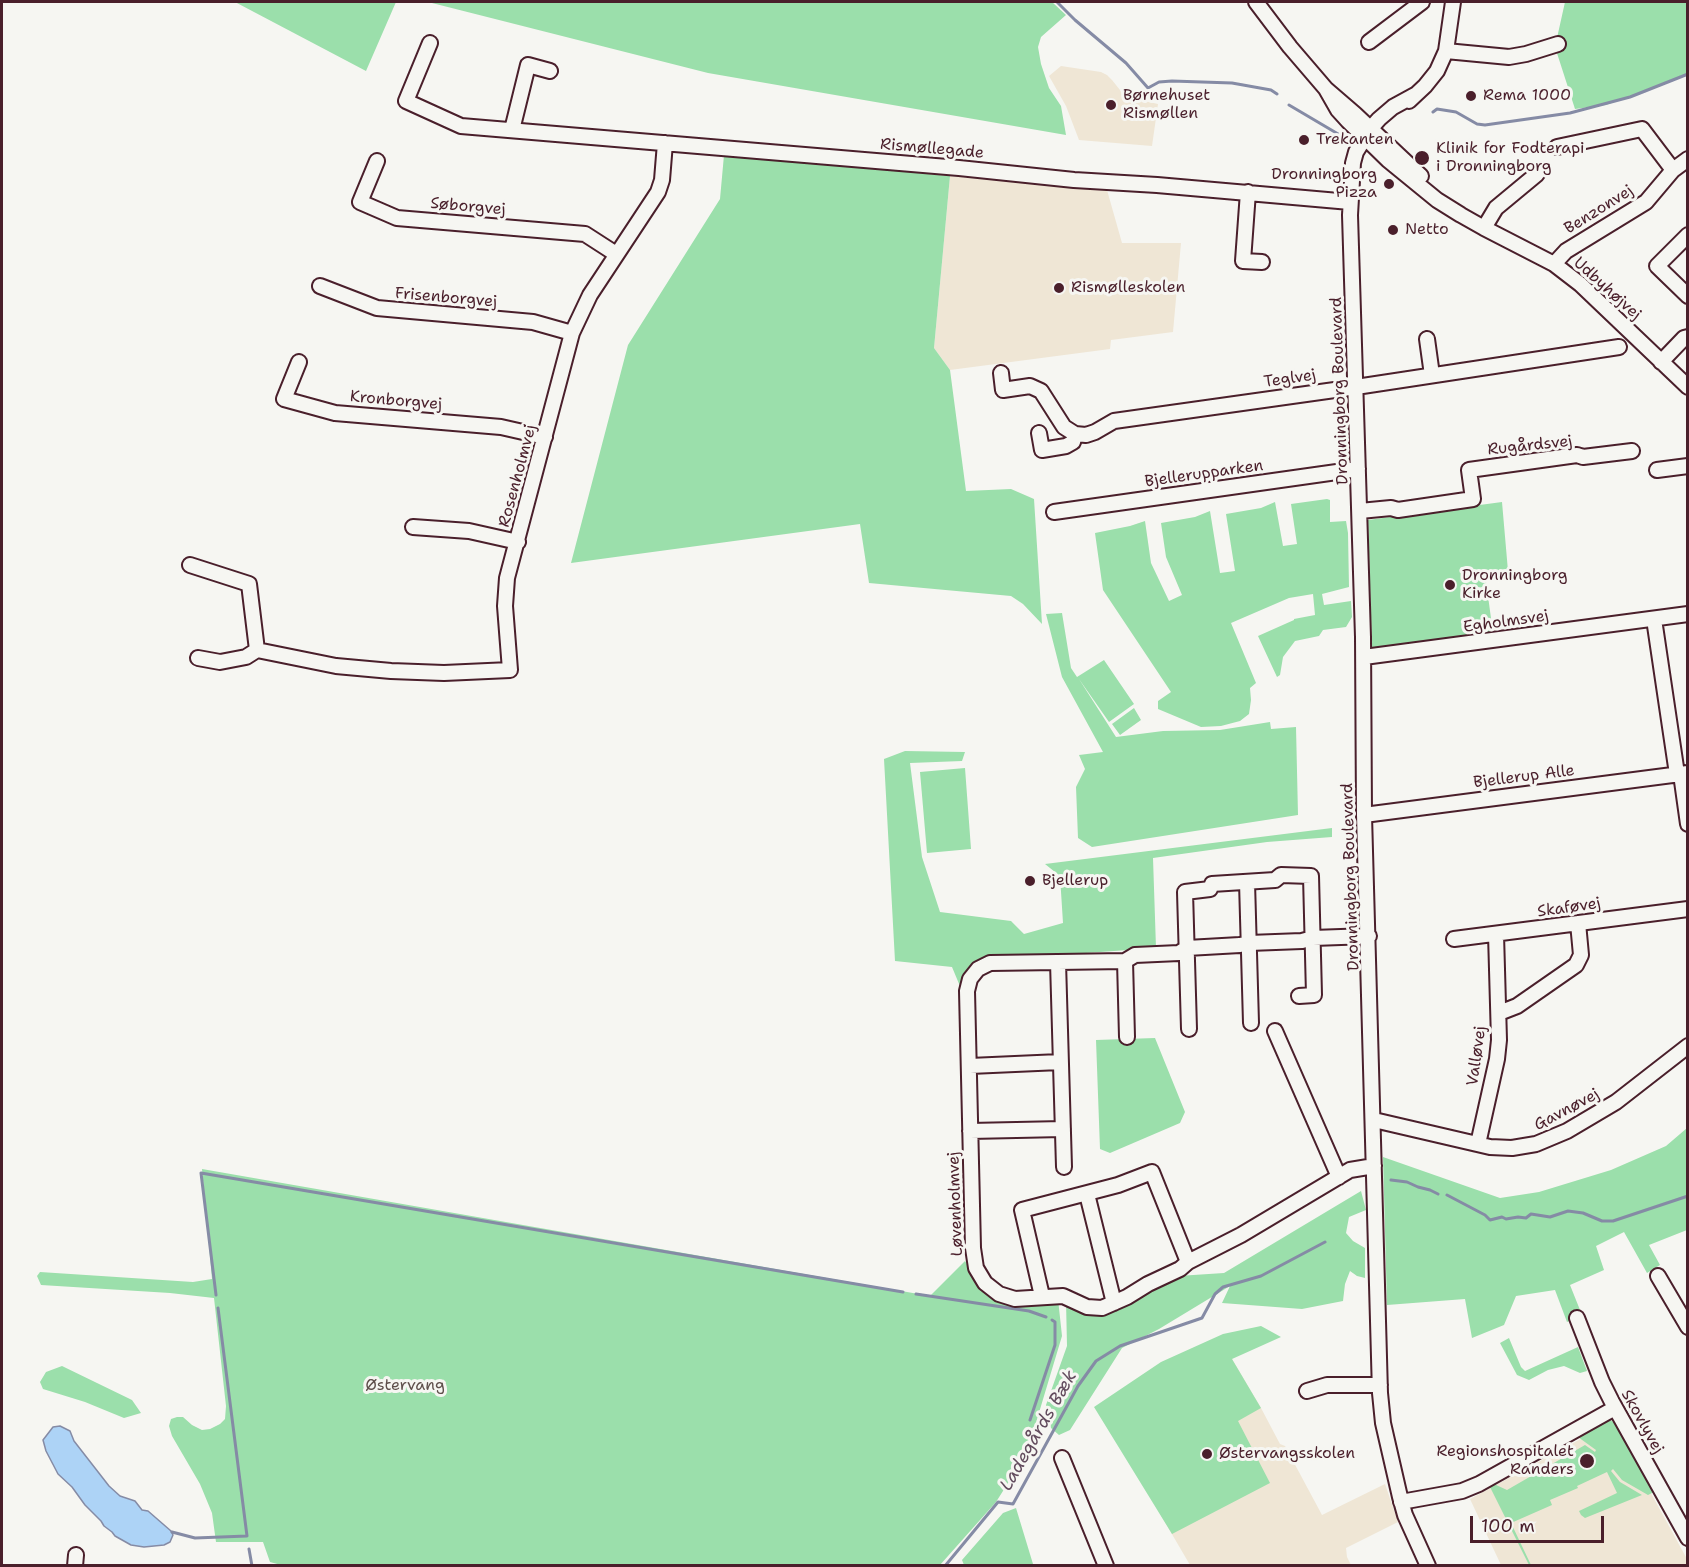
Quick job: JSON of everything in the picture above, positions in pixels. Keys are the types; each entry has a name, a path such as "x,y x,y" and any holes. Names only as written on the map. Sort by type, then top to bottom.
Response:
{"street":[{"name":"Udbyhøjvej","path":"1256,2 1326,89 1338,110 1371,136 1388,160 1428,193 1461,215 1554,264 1580,284 1688,387"},
{"path":"1369,42 1422,2"},
{"name":"Dronningborg Boulevard","path":"1428,1566 1401,1502 1383,1423 1380,1385 1364,814 1364,657 1350,202 1352,180 1371,136 1437,72 1446,51 1453,2"},
{"name":"Rismøllegade","path":"430,43 406,101 461,126 1350,202"},
{"path":"1446,51 1514,57 1558,44"},
{"path":"512,130 528,65 550,71"},
{"path":"1557,147 1642,129 1673,170"},
{"name":"Rosenholmvej","path":"257,650 336,666 391,671 444,673 510,670 505,606 507,579 572,333 590,295 658,192 663,180 666,143"},
{"name":"Benzonvej","path":"1554,264 1566,251 1646,202 1673,170 1688,159"},
{"name":"Søborgvej","path":"377,161 360,202 397,218 585,234 616,254"},
{"path":"1484,228 1496,208 1537,174"},
{"path":"1248,192 1243,261 1262,262"},
{"path":"1688,235 1657,266 1688,296"},
{"name":"Frisenborgvej","path":"320,286 377,308 533,322 572,333"},
{"path":"1661,362 1684,338 1688,337"},
{"path":"1427,339 1432,375"},
{"name":"Teglvej","path":"1039,433 1042,450 1066,446 1073,442 1075,434 1086,435 1095,432 1114,421 1619,347"},
{"name":"Kronborgvej","path":"298,362 284,399 335,412 501,427 545,437"},
{"path":"1000,373 1003,390 1030,386 1041,391 1064,428 1075,434"},
{"name":"Rugårdsvej","path":"1360,511 1391,508 1398,510 1473,499 1469,470 1577,454 1583,457 1632,450"},
{"path":"1657,470 1688,465"},
{"name":"Bjellerupparken","path":"1054,512 1358,469"},
{"path":"413,527 469,531 518,542"},
{"path":"190,565 249,584 257,650 246,657 220,662 198,658"},
{"name":"Egholmsvej","path":"1364,657 1688,614"},
{"path":"1654,619 1682,774 1688,824"},
{"name":"Bjellerup Alle","path":"1364,814 1682,774"},
{"path":"1190,1029 1185,892 1210,889 1212,884 1275,880 1281,875 1311,876 1314,995 1299,996"},
{"path":"1247,882 1251,1023"},
{"name":"Skaføvej","path":"1454,939 1688,909"},
{"path":"1499,1013 1517,1006 1576,965 1581,955 1578,924"},
{"name":"Valløvej","path":"1478,1144 1497,1059 1499,1040 1496,934"},
{"name":"Løvenholmvej","path":"1369,936 1187,948 1179,953 1135,955 1125,961 990,963 978,969 970,979 967,991 973,1248 976,1268 985,1283 999,1294 1015,1299 1063,1296 1087,1307 1102,1308 1127,1298 1148,1284 1180,1269 1188,1262 1241,1235 1350,1170 1374,1166"},
{"path":"1125,961 1127,1037"},
{"path":"1058,962 1064,1167"},
{"path":"1275,1031 1339,1177"},
{"name":"Gavnøvej","path":"1374,1120 1490,1147 1526,1147 1567,1131 1616,1102 1688,1046"},
{"path":"969,1065 1060,1062"},
{"name":"Løvenholmvej","path":"970,1131 1063,1129"},
{"path":"1042,1296 1022,1210 1118,1185 1152,1172 1188,1262"},
{"path":"1087,1194 1114,1303"},
{"path":"1658,1276 1688,1327"},
{"name":"Skovlyvej","path":"1577,1318 1602,1382 1615,1408 1688,1538"},
{"path":"1307,1391 1327,1385 1380,1385"},
{"path":"1401,1502 1462,1491 1479,1484 1615,1408"},
{"path":"1062,1458 1106,1566"}],"shaded area":[{"name":"Børnehuset Rismøllen","path":"1061,66 1101,72 1112,80 1123,96 1158,104 1152,146 1079,140 1066,106 1049,76"},
{"name":"Rismølleskolen","path":"950,176 1107,190 1122,243 1181,243 1173,332 1111,340 1110,349 950,370 934,348"},
{"name":"Østervangsskolen","path":"1232,1359 1280,1444 1285,1446 1322,1515 1385,1484 1398,1522 1346,1548 1351,1565 1190,1565 1105,1424 1160,1393"},
{"name":"Regionshospitalet Randers","path":"1612,1422 1687,1559 1687,1565 1501,1565 1470,1499"}],"green space":[{"path":"235,2 396,2 366,71"},
{"path":"428,2 1052,2 1066,15 1041,37 1038,47 1049,88 1061,106 1066,135 708,73"},
{"path":"1565,2 1687,2 1687,75 1606,105 1575,109 1555,47"},
{"path":"724,155 950,176 934,348 950,370 966,491 1011,489 1034,499 1042,624 1023,604 1011,596 869,583 860,524 571,563 628,345 720,199"},
{"path":"1330,500 1330,522 1346,521 1349,587 1322,594 1324,605 1351,601 1352,617 1346,627 1323,630 1319,636 1295,641 1283,657 1280,675 1277,677 1258,636 1294,619 1315,615 1313,594 1289,598 1231,623 1256,683 1250,688 1249,714 1240,721 1221,726 1201,727 1158,709 1158,701 1171,692 1103,590 1095,533 1145,521 1151,563 1169,601 1182,595 1166,557 1161,523 1195,517 1210,511 1220,573 1235,571 1226,514 1261,508 1275,502 1283,546 1297,544 1291,504"},
{"path":"1502,502 1508,571 1485,574 1493,633 1372,649 1368,520"},
{"path":"1062,613 1071,668 1077,677 1104,660 1134,704 1109,722 1079,679 1116,737 1163,731 1220,730 1270,722 1271,729 1296,727 1298,815 1092,847 1078,838 1076,787 1085,769 1079,755 1103,752 1062,677 1046,614"},
{"path":"1134,708 1141,720 1120,735 1112,724"},
{"path":"905,751 965,752 962,761 910,763 922,857 940,912 1011,921 1024,934 1063,923 1060,876 1045,864 1332,828 1332,837 1267,842 1153,858 1156,948 988,960 962,991 952,967 895,961 884,759"},
{"path":"965,768 971,849 927,853 920,772"},
{"path":"1155,1038 1185,1112 1180,1123 1110,1153 1100,1149 1096,1040"},
{"path":"1687,1128 1687,1230 1649,1245 1660,1265 1647,1273 1624,1232 1596,1246 1604,1270 1570,1285 1582,1315 1567,1322 1555,1290 1516,1296 1504,1325 1472,1338 1465,1299 1387,1305 1383,1157 1500,1198 1539,1192 1611,1170 1666,1146"},
{"name":"Østervang","path":"202,1169 930,1296 965,1261 980,1286 994,1298 1058,1299 1062,1336 1022,1461 996,1502 940,1565 281,1565 270,1562 263,1542 216,1542 212,1513 200,1484 172,1436 169,1426 171,1419 183,1417 202,1430 210,1429 225,1419 226,1406 214,1298 41,1285 37,1276 40,1272 193,1282 212,1279"},
{"path":"1361,1191 1366,1210 1349,1217 1346,1233 1353,1241 1365,1248 1365,1278 1350,1271 1345,1284 1343,1301 1302,1309 1222,1303 1230,1286 1159,1329 1122,1348 1070,1430 1059,1435 1051,1428 1046,1405 1067,1346 1066,1301 1099,1313 1132,1302 1178,1276 1224,1273"},
{"path":"1261,1326 1281,1337 1232,1359 1261,1408 1238,1421 1270,1483 1172,1534 1094,1407 1161,1362 1223,1334"},
{"path":"1509,1338 1521,1367 1525,1371 1578,1347 1587,1371 1580,1373 1564,1366 1548,1370 1529,1380 1517,1375 1500,1343"},
{"path":"62,1366 132,1400 141,1413 124,1418 85,1402 43,1389 40,1382 46,1372"},
{"path":"1610,1420 1615,1423 1654,1492 1648,1495 1622,1480 1613,1469 1611,1471 1620,1482 1642,1495 1585,1518 1579,1511 1617,1493 1607,1472 1550,1500 1552,1505 1511,1523 1531,1565 1529,1565 1490,1487 1494,1484 1507,1490 1585,1445 1595,1452 1596,1450 1578,1437"},
{"path":"1016,1508 1033,1564 1028,1566 964,1565 962,1560 1003,1513"}],"water":[{"path":"60,1426 70,1431 74,1441 109,1486 120,1496 135,1501 142,1510 148,1511 171,1531 173,1535 170,1542 164,1545 144,1547 131,1545 115,1536 104,1526 72,1487 58,1474 46,1451 43,1440 53,1427"}],"waterway":[{"path":"1057,2 1126,63 1148,88 1159,82 1172,81 1232,83 1271,90 1277,94"},
{"path":"1433,112 1437,109 1456,112 1477,124 1485,125 1570,113 1630,97 1688,74"},
{"path":"1289,105 1350,141"},
{"path":"216,1295 201,1173 903,1292"},
{"name":"Ladegårds Bæk","path":"1391,1180 1407,1182 1438,1194"},
{"name":"Ladegårds Bæk","path":"1447,1195 1485,1215 1490,1220 1502,1217 1506,1219 1526,1218 1531,1214 1550,1217 1568,1211 1583,1213 1602,1221 1613,1221 1688,1196"},
{"name":"Ladegårds Bæk","path":"945,1566 998,1502 1013,1504 1078,1386 1096,1361 1120,1346 1202,1318 1215,1294 1223,1287 1261,1276 1325,1242"},
{"path":"916,1294 1029,1311 1046,1317"},
{"path":"172,1532 195,1538 247,1536 218,1308"},
{"path":"1030,1420 1055,1345 1055,1322 1052,1320"},
{"path":"249,1549 252,1566"}],"place":[{"name":"Rema 1000","path":"1471,96"},
{"name":"Børnehuset Rismøllen","path":"1111,105"},
{"name":"Trekanten","path":"1304,140"},
{"name":"Klinik for Fodterapi i Dronningborg","path":"1422,158"},
{"name":"Dronningborg Pizza","path":"1389,184"},
{"name":"Netto","path":"1393,230"},
{"name":"Rismølleskolen","path":"1059,288"},
{"name":"Dronningborg Kirke","path":"1450,585"},
{"name":"Bjellerup","path":"1030,881"},
{"name":"Østervangsskolen","path":"1207,1454"},
{"name":"Regionshospitalet Randers","path":"1587,1461"}]}
